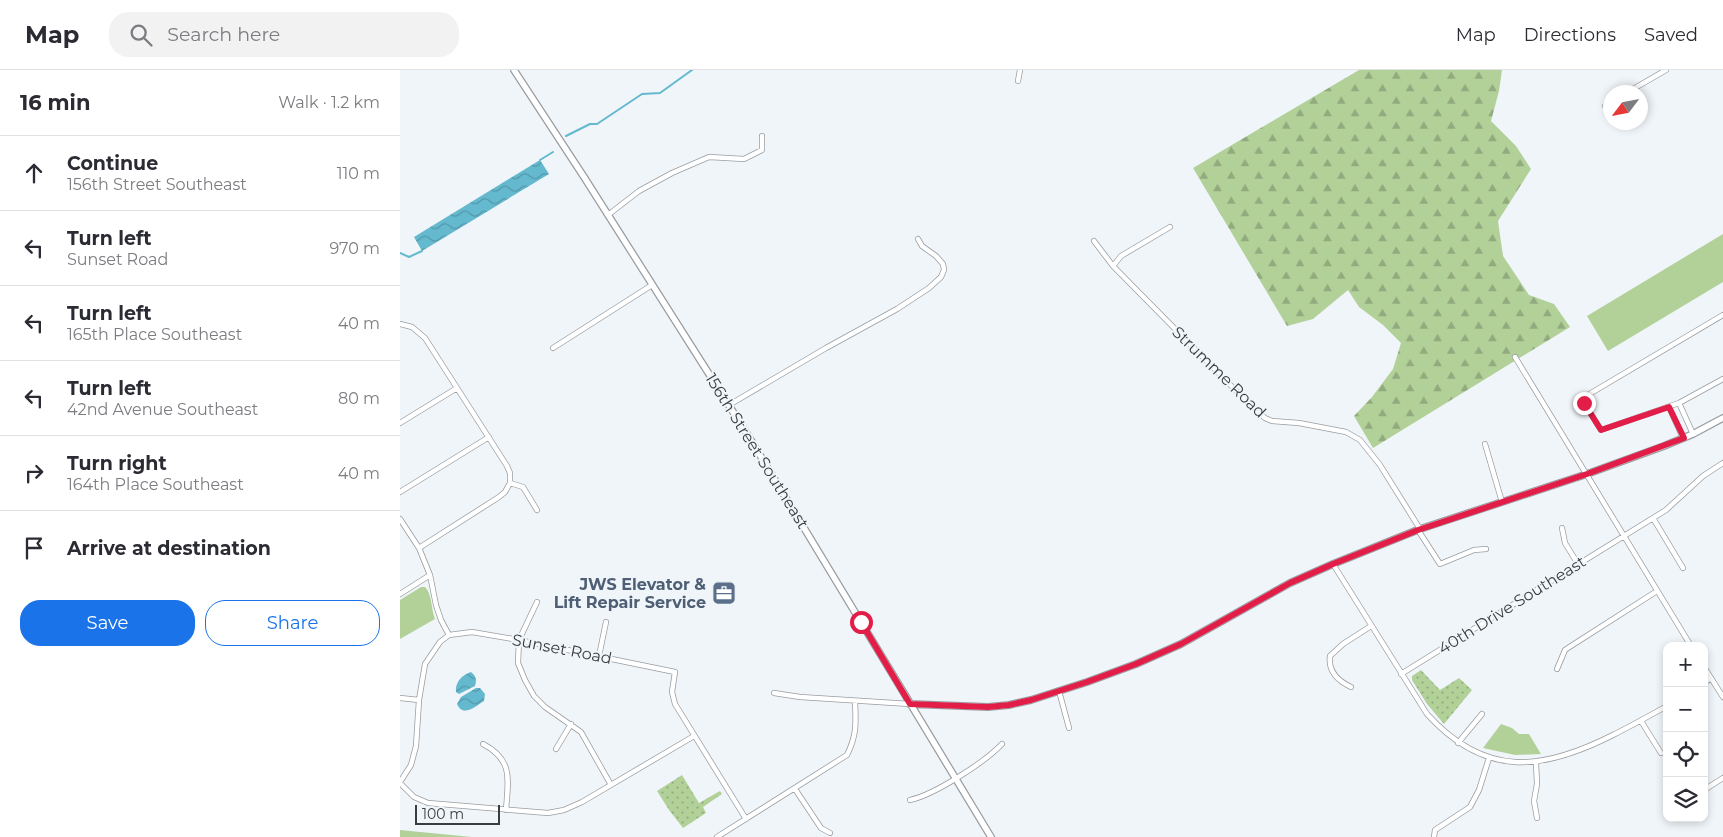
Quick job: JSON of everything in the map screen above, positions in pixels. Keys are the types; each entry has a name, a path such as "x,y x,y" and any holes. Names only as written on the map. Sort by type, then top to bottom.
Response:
{"street":[{"name":"156th Street Southeast","path":"514,70 729,405 991,837"},
{"path":"1018,81 1020,70"},
{"path":"1640,85 1666,70"},
{"path":"608,215 639,191 672,173 708,157 744,159 758,153 762,150 762,136"},
{"path":"1112,266 1121,256 1170,227"},
{"path":"729,405 897,309 929,288 941,277 944,270 943,264 936,256 922,246 918,238"},
{"name":"Strumme Road","path":"1094,242 1112,266 1265,418 1278,422 1299,423 1346,432 1360,440 1380,465 1440,564 1474,550 1486,549"},
{"path":"553,348 652,285"},
{"path":"1723,315 1586,396 1584,403 1601,430 1679,403 1723,379"},
{"path":"400,324 412,328 425,338 510,473 510,483 506,492 419,548"},
{"path":"1515,357 1689,642"},
{"path":"400,423 457,388"},
{"path":"1679,403 1693,434"},
{"path":"1669,407 1684,438"},
{"path":"774,693 855,701 988,707 1013,704 1059,691 1136,664 1181,644 1290,583 1333,564 1419,529 1587,474 1684,438 1723,418"},
{"path":"400,492 489,437"},
{"path":"1485,444 1502,502"},
{"name":"40th Drive Southeast","path":"1401,674 1678,501 1703,476 1723,463"},
{"path":"510,483 523,487 538,510"},
{"path":"1652,518 1683,568"},
{"path":"400,519 419,548 430,575 441,620 449,635 440,642 425,664 419,700 416,746 410,765 400,782 414,797 428,803 506,810 548,813 564,810 582,802 694,736 746,819"},
{"path":"1562,528 1565,543 1578,564"},
{"path":"1333,564 1427,714 1441,730 1458,743 1489,758 1536,763 1565,756 1584,750 1663,708"},
{"path":"400,594 430,575"},
{"path":"1557,669 1565,650 1657,591"},
{"path":"537,602 519,640 518,663 534,696 545,707 581,732 611,785"},
{"path":"599,656 606,622"},
{"path":"1351,687 1340,682 1329,664 1330,656 1343,644 1371,626"},
{"name":"Sunset Road","path":"449,635 472,632 675,672 672,692 675,704 694,736"},
{"path":"1708,673 1723,697"},
{"path":"1059,691 1069,728"},
{"path":"400,698 419,700"},
{"path":"717,837 847,756 854,741 856,724 855,701"},
{"path":"1458,743 1482,714"},
{"path":"1640,721 1661,753"},
{"path":"556,749 572,724"},
{"path":"484,744 494,750 502,759 508,774 506,810"},
{"path":"910,800 923,798 956,778 991,756 1002,744"},
{"path":"1434,837 1435,830 1470,807 1479,790 1489,758"},
{"path":"1536,763 1537,784 1534,801 1537,818"},
{"path":"1708,787 1723,778"},
{"path":"796,789 821,828 830,833"}],"green space":[{"path":"1359,70 1502,70 1491,121 1516,146 1531,169 1498,221 1503,256 1529,295 1554,304 1570,327 1373,448 1354,416 1372,397 1393,369 1401,343 1383,325 1359,307 1348,290 1313,319 1287,326 1193,168"},
{"path":"1723,234 1723,282 1608,351 1587,316"},
{"path":"421,587 425,587 429,593 435,619 400,639 400,600"},
{"path":"1421,670 1440,690 1459,678 1472,690 1444,724 1427,704 1412,680 1412,676"},
{"path":"1501,724 1512,728 1519,734 1529,734 1541,754 1515,755 1483,748"},
{"path":"682,775 699,803 720,791 722,794 703,807 706,813 683,828 657,791"},
{"path":"400,830 472,837 400,837"}],"water":[{"path":"540,160 549,174 422,251 414,237"},
{"path":"471,672 476,678 475,686 459,694 456,692 458,682 462,677"},
{"path":"476,688 480,688 485,694 484,701 470,710 466,711 460,708 457,704 461,697"}],"waterway":[{"path":"566,136 590,124 597,124 642,94 660,93 692,70"},
{"path":"540,160 553,152"},
{"path":"400,253 409,257 422,251"}],"place":[{"name":"JWS Elevator & Lift Repair Service","path":"724,593"}],"route":[{"path":"861,622 910,704 988,707 1031,700 1136,664 1181,644 1290,583 1333,564 1418,530 1587,474 1684,438 1669,407 1601,430 1584,403"}]}
